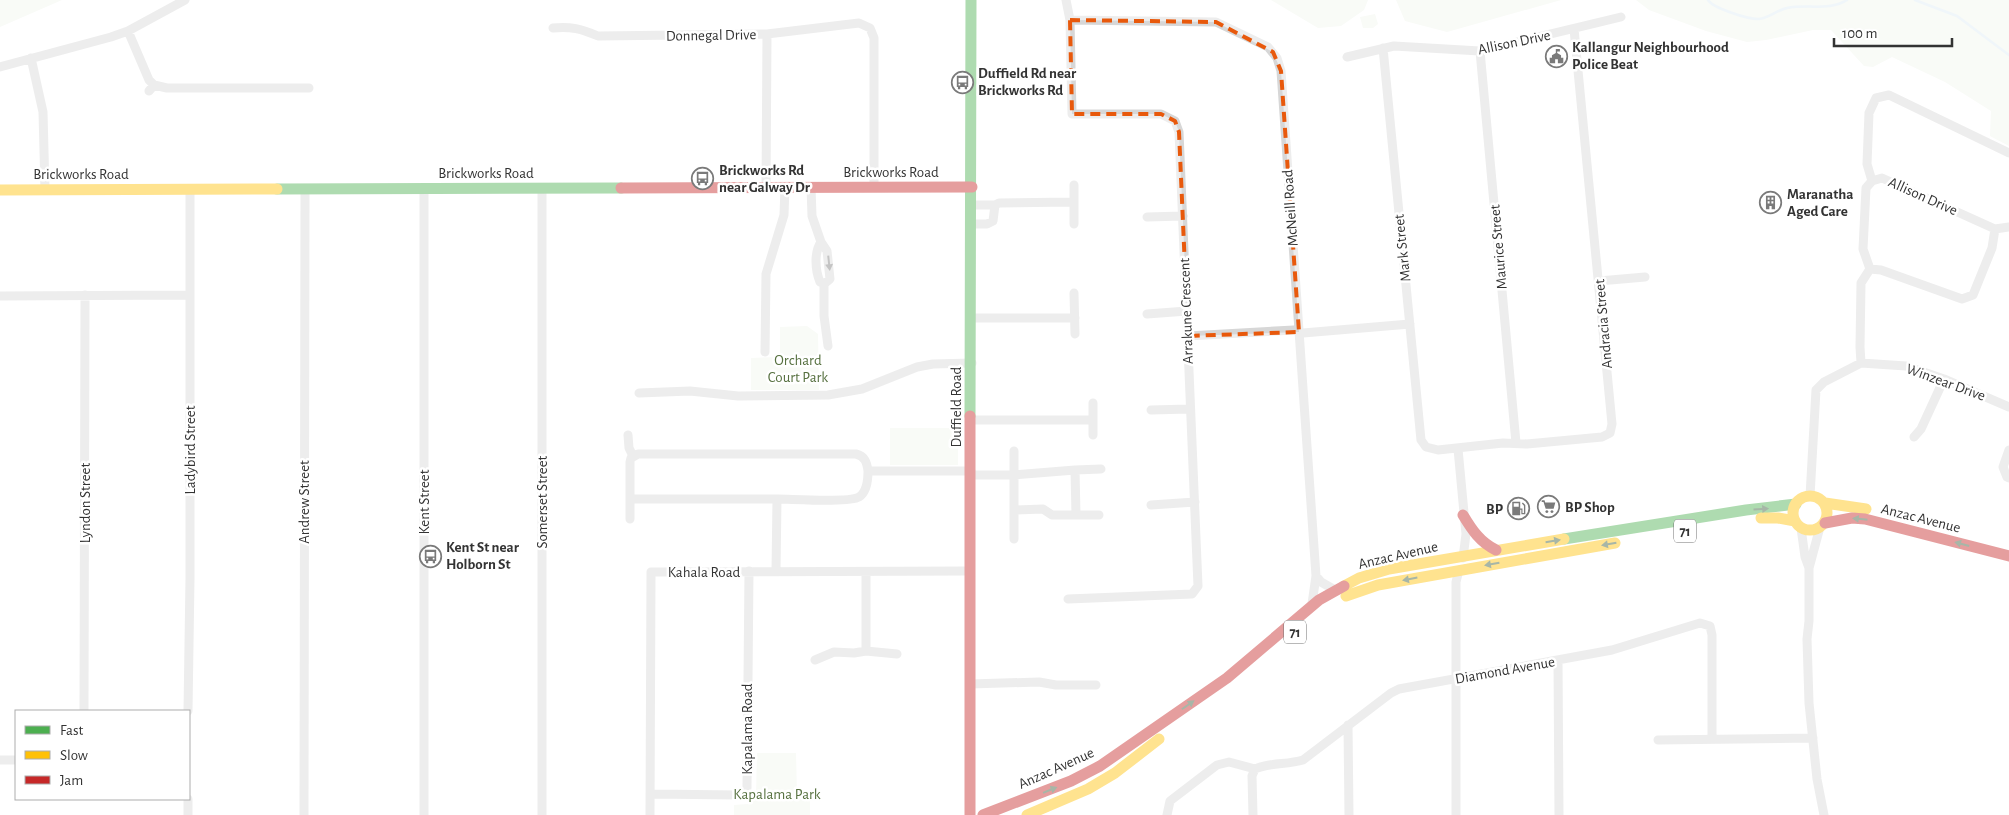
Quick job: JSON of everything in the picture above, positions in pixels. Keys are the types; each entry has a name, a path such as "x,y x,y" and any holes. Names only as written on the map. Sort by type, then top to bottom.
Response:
{"main road":[{"name":"Duffield Road","path":"970,815 971,0"},
{"name":"Brickworks Road","path":"0,190 972,187"},
{"path":"1810,496 1816,496 1825,503 1828,516 1822,525"},
{"name":"71","path":"1796,504 1804,497 1810,496"},
{"name":"Anzac Avenue","path":"1825,503 1880,511"},
{"path":"1796,504 1793,513 1798,524"},
{"name":"Anzac Avenue","path":"983,815 1071,781 1117,755 1227,678 1312,605 1335,590 1373,574 1464,555 1739,511 1796,504"},
{"path":"1463,515 1476,537 1496,550"},
{"name":"71","path":"1664,535 1763,518 1798,524 1814,530 1822,525"},
{"name":"Anzac Avenue","path":"1822,525 1845,518 1865,519 2009,556"},
{"name":"Anzac Avenue","path":"1027,815 1078,794 1115,773 1243,677 1312,617 1334,602 1366,588 1629,541"}],"street":[{"path":"0,67 96,42 128,31 185,0"},
{"name":"Arrakune Crescent","path":"1066,0 1070,20 1072,114 1161,114 1174,121 1179,132 1188,336 1189,408 1198,586 1192,594 1068,599"},
{"name":"Allison Drive","path":"1347,57 1383,48 1404,46 1480,51 1621,17"},
{"name":"McNeill Road","path":"1070,20 1216,22 1260,42 1273,52 1277,58 1281,71 1316,576 1312,605"},
{"name":"Donnegal Drive","path":"553,28 568,26 583,29 598,36 767,34 859,23 870,28 874,38 874,187"},
{"name":"Andracia Street","path":"1426,447 1438,450 1458,449 1602,437 1610,433 1612,424 1574,29"},
{"path":"128,31 152,88 309,88"},
{"path":"766,188 767,34"},
{"name":"Mark Street","path":"1383,48 1419,433 1426,447"},
{"name":"Maurice Street","path":"1480,51 1516,443"},
{"path":"30,58 43,112 44,190"},
{"path":"1872,181 1867,164 1869,113 1876,98 1889,94 2009,152"},
{"name":"Allison Drive","path":"1870,269 1863,249 1866,188 1872,181 1882,178 1995,229"},
{"path":"1074,185 1074,224"},
{"path":"814,187 812,216 821,242 816,250 819,279 824,284 824,316 828,346"},
{"name":"Kent Street","path":"424,188 424,815"},
{"name":"Somerset Street","path":"542,188 542,815"},
{"path":"765,352 766,274 784,215 785,188"},
{"name":"Ladybird Street","path":"188,710 190,189"},
{"name":"Andrew Street","path":"304,815 305,189"},
{"path":"972,205 1073,202"},
{"path":"972,224 994,222 995,205"},
{"path":"1147,217 1183,216"},
{"path":"1810,496 1816,390 1824,382 1861,363 1861,283 1870,269 1881,270 1962,299 1973,295 1992,248 1995,229 2009,227"},
{"path":"1599,281 1645,277"},
{"path":"1074,293 1075,334"},
{"path":"0,296 190,295"},
{"name":"Lyndon Street","path":"84,710 85,296"},
{"path":"1147,314 1187,311"},
{"path":"971,318 1075,318"},
{"path":"1188,336 1294,330 1307,333 1410,324"},
{"path":"639,393 690,391 738,396 828,395 862,388 917,367 933,364 972,363"},
{"name":"Winzear Drive","path":"1861,363 1906,366 1944,379 2009,407"},
{"path":"1914,437 1921,429 1944,379"},
{"path":"1093,403 1093,435"},
{"path":"1151,410 1189,408"},
{"path":"971,420 1093,420"},
{"path":"628,435 629,448 633,456"},
{"path":"1456,815 1456,582 1464,555 1466,534 1458,449"},
{"path":"2009,450 2003,467 2009,478"},
{"path":"1014,451 1014,538"},
{"path":"630,499 854,499 864,492 868,471 866,460 863,456 856,454 640,453 633,456 630,462 630,499 630,520"},
{"path":"868,471 1013,475 1101,469"},
{"path":"1074,470 1076,515"},
{"path":"776,571 777,499"},
{"path":"1152,505 1195,502"},
{"path":"1014,510 1043,509 1052,515 1099,516"},
{"path":"1798,524 1809,568"},
{"path":"1822,525 1809,568 1809,621 1807,638 1809,703 1824,815"},
{"name":"Kapalama Road","path":"651,794 738,795 747,788 749,571"},
{"name":"Kahala Road","path":"650,815 650,572 970,571"},
{"path":"866,572 866,647"},
{"path":"1316,576 1321,582 1335,590"},
{"name":"Diamond Avenue","path":"1255,768 1266,764 1294,763 1303,760 1390,693 1399,689 1612,650 1700,623 1710,626 1712,738"},
{"path":"815,660 834,652 854,653 866,647 896,654"},
{"path":"1558,660 1559,815"},
{"path":"970,684 1038,682 1056,685 1096,684"},
{"path":"1348,725 1349,815"},
{"path":"1658,740 1813,738"},
{"path":"0,760 15,760"},
{"path":"1167,815 1170,801 1217,765 1229,762 1255,768 1252,776 1253,815"},
{"path":"188,800 188,815"}],"highlighted area":[{"path":"1070,20 1216,22 1273,52 1281,71 1299,332 1188,336 1179,132 1175,121 1161,114 1072,114"}],"green space":[{"path":"0,0 62,0 0,27"},
{"path":"1271,0 1368,0 1364,10 1341,26 1318,28"},
{"path":"1396,0 1561,0 1447,32 1405,21"},
{"path":"1636,0 2009,0 2009,146 1990,136 1991,111 1945,82 1892,57 1873,67 1864,66 1831,30 1813,30 1747,42 1706,31 1649,10"},
{"path":"1375,14 1378,24 1373,28 1363,28 1360,17"},
{"name":"Orchard Court Park","path":"807,326 818,334 819,390 751,390 751,358 780,357 780,327"},
{"path":"890,428 958,428 958,465 890,465"},
{"name":"Kapalama Park","path":"757,753 796,753 797,795 810,795 810,815 734,815 734,805 748,804 756,797"}],"waterway":[{"path":"1708,0 1716,6 1731,12 1758,19 1765,18 1787,8 1826,6 1847,0"},
{"path":"1915,0 1957,16 2009,55"}],"traffic: fast":[{"path":"970,416 971,0"},
{"path":"277,189 621,188"},
{"path":"1564,539 1746,510 1796,504"}],"traffic: slow":[{"path":"0,190 277,189"},
{"path":"1810,496 1817,497 1822,501 1826,506 1827,513 1826,520 1822,525 1817,529 1810,530 1803,529 1798,525 1794,520 1793,513 1794,506 1798,501 1803,497 1810,496"},
{"path":"1825,503 1866,509"},
{"path":"1761,518 1795,521"},
{"path":"1344,586 1359,578 1389,569 1564,539"},
{"path":"1346,596 1378,585 1615,543"},
{"path":"1027,815 1088,789 1115,773 1159,739"}],"traffic: jam":[{"path":"621,188 972,187"},
{"path":"970,416 970,815"},
{"path":"1463,515 1477,535 1496,550"},
{"path":"1825,523 1852,518 1865,519 2009,556"},
{"path":"983,815 1071,781 1100,766 1227,678 1319,600 1344,586"}],"place":[{"name":"Kallangur Neighbourhood Police Beat","path":"1556,56"},
{"name":"Duffield Rd near Brickworks Rd","path":"962,82"},
{"name":"Brickworks Rd near Galway Dr","path":"703,179"},
{"name":"Maranatha Aged Care","path":"1771,203"},
{"name":"BP Shop","path":"1549,507"},
{"name":"BP","path":"1519,509"},
{"name":"Kent St near Holborn St","path":"430,556"}]}
